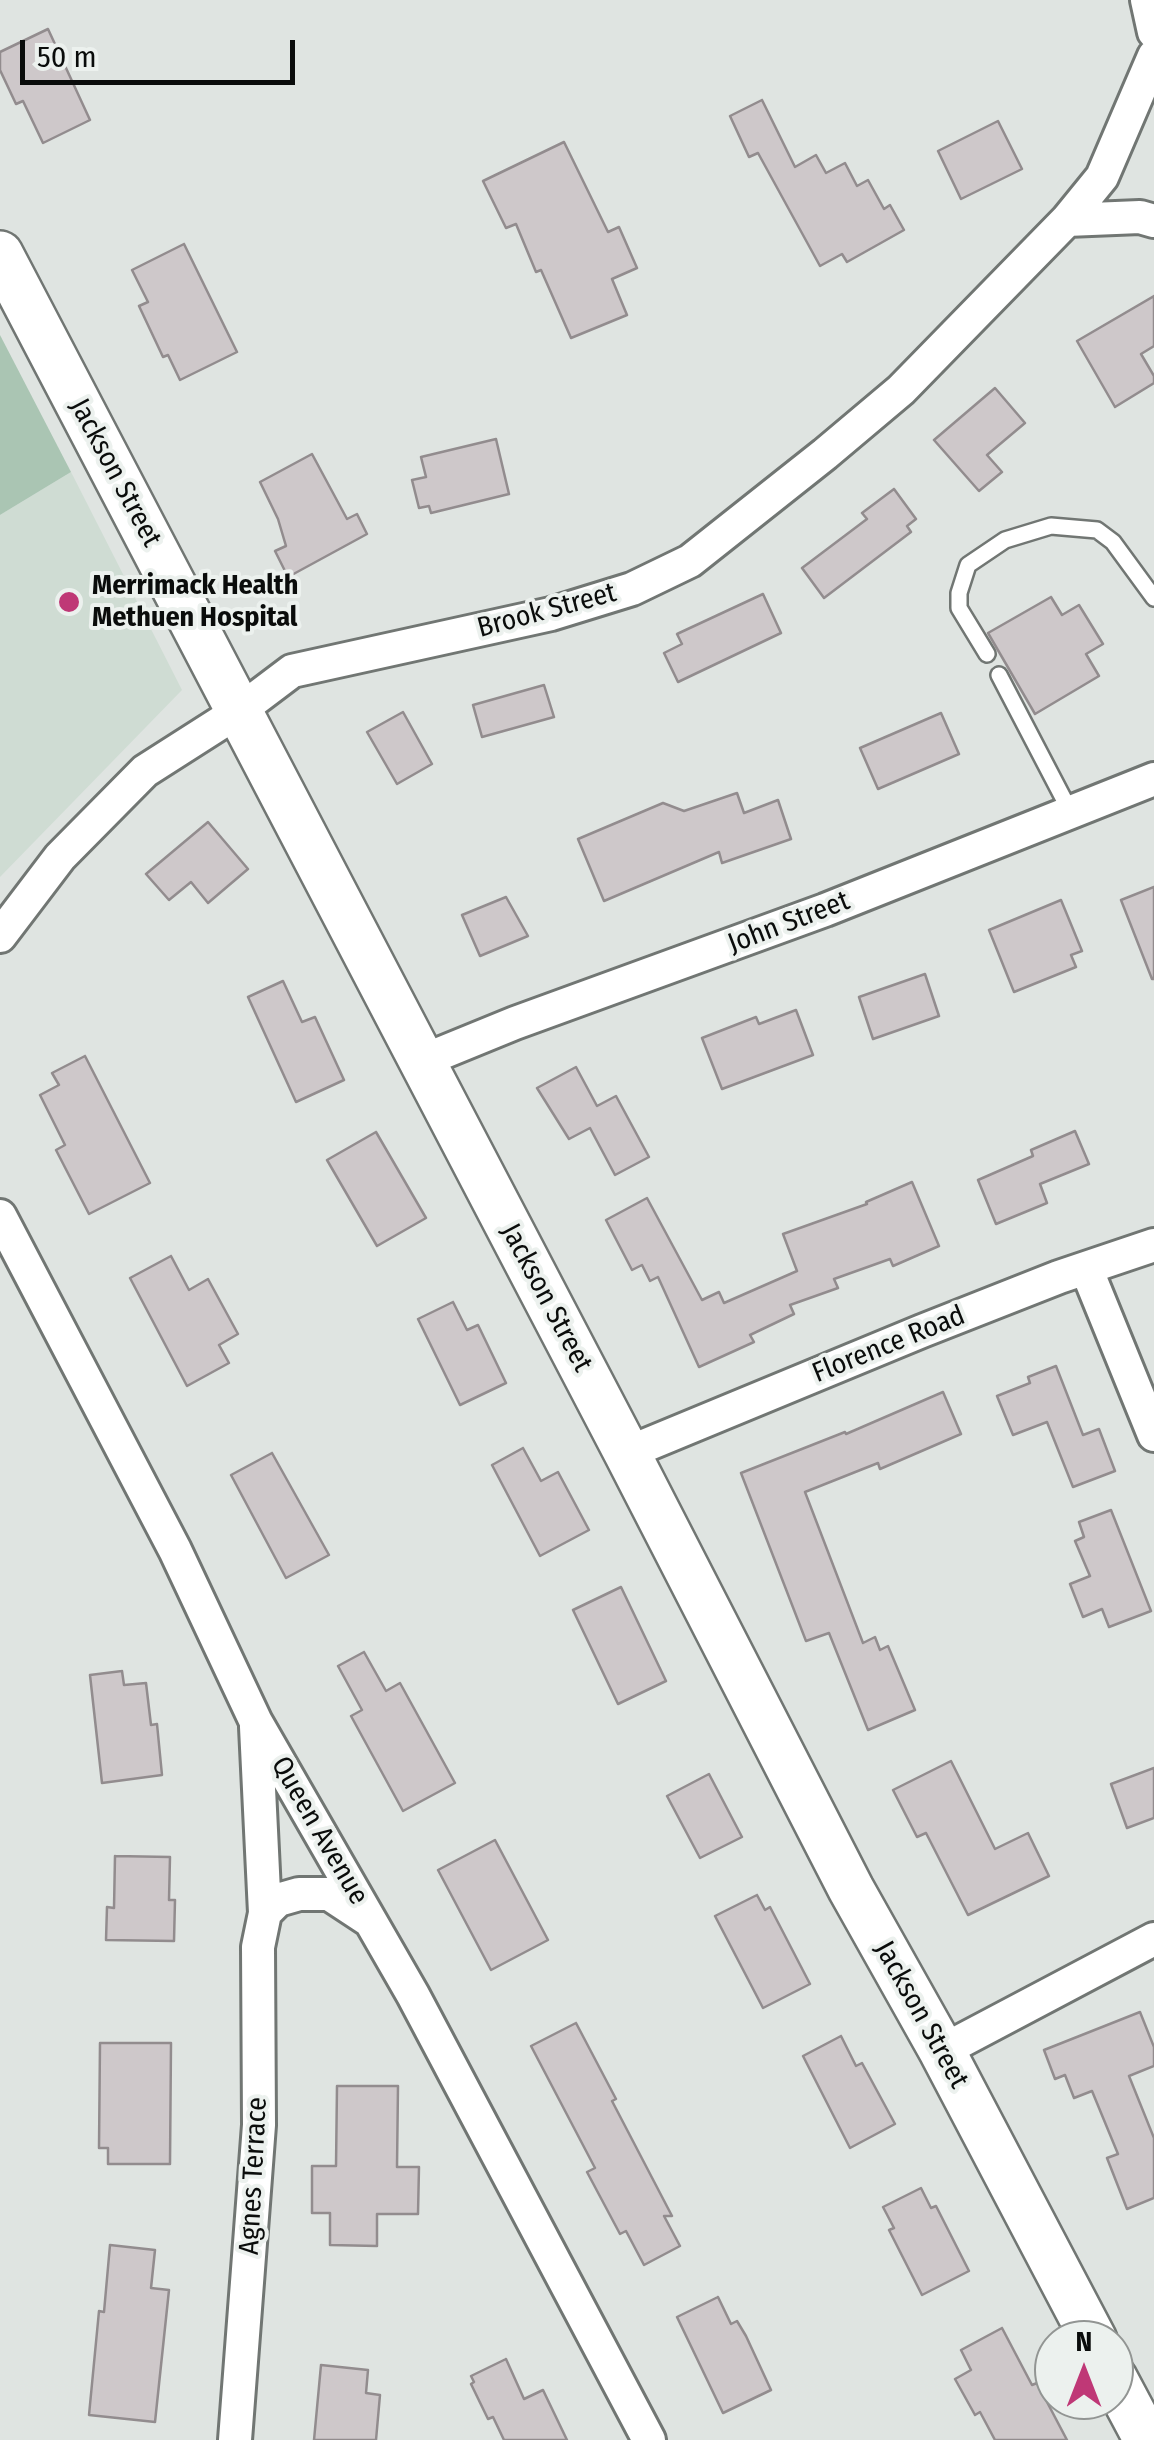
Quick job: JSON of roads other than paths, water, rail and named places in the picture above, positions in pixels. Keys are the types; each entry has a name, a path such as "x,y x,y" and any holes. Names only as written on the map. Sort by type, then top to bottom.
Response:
{"main road":[{"name":"Jackson Street","path":"0,254 850,1888 942,2051 1083,2320"},
{"path":"1134,2416 1147,2440"}],"street":[{"path":"1148,0 1154,32"},
{"name":"Brook Street","path":"0,936 60,857 145,770 239,712 292,670 551,614 632,589 690,561 901,390 1067,220 1102,178 1154,56"},
{"path":"1067,220 1154,220"},
{"name":"John Street","path":"422,1061 515,1023 826,910 1154,779"},
{"name":"Queen Avenue","path":"0,1216 175,1550 256,1722 375,1925 648,2440"},
{"name":"Florence Road","path":"627,1453 922,1331 1154,1245"},
{"path":"1086,1268 1154,1434"},
{"name":"Agnes Terrace","path":"235,2440 259,2124 258,1946 266,1913 256,1722"},
{"path":"266,1913 278,1900 299,1894 329,1894 375,1925"},
{"path":"942,2051 1154,1938"}],"lane":[{"path":"987,654 959,608 959,592 968,565 1005,540 1052,526 1097,530 1114,542 1154,598"},
{"path":"999,675 1071,813"}],"place":[{"name":"Merrimack Health Methuen Hospital","path":"69,602"}]}
